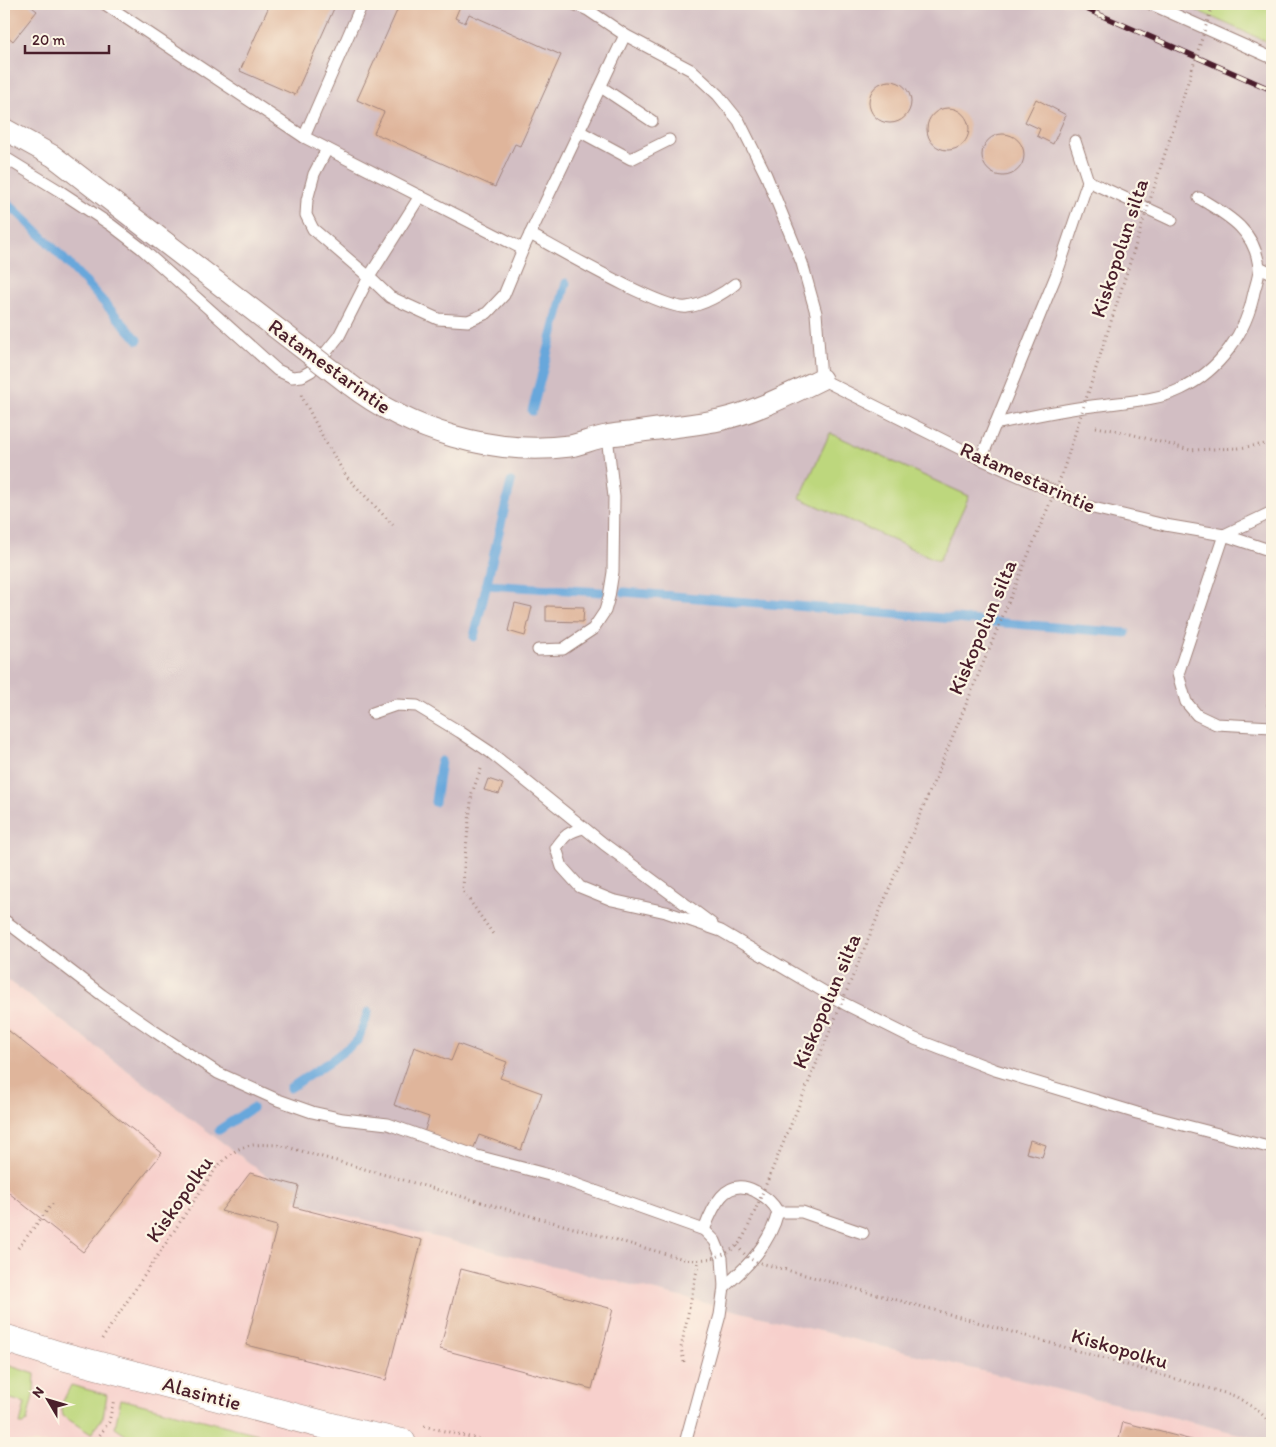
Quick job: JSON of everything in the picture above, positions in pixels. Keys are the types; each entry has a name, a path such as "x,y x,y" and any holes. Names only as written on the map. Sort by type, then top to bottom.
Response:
{"street":[{"name":"Ratamestarintie","path":"4,129 53,156 372,401 396,414 472,442 520,448 571,446 607,436 720,420 776,402 821,379"},
{"name":"Alasintie","path":"4,1338 91,1364 355,1433 402,1443"}],"lane":[{"path":"304,137 362,4"},
{"path":"574,4 588,10 625,35 691,70 718,95 739,121 766,175 802,263 816,313 821,379"},
{"path":"1151,4 1272,58"},
{"path":"112,6 304,137 523,249"},
{"path":"327,149 314,174 307,200 306,215 313,229 390,297 438,319 468,321 487,313 504,295 523,249 625,35"},
{"path":"601,87 652,121"},
{"path":"579,132 631,159 669,140"},
{"path":"981,459 1057,273 1088,181 1075,141"},
{"path":"4,157 58,190 141,248 277,370 292,377 302,376 311,371 338,336 369,277 420,196"},
{"path":"1088,181 1172,220"},
{"path":"995,424 1055,411 1153,397 1181,389 1205,374 1232,346 1252,306 1259,267 1250,240 1236,221 1199,198"},
{"path":"530,234 664,303 686,308 724,294 735,284"},
{"path":"1259,267 1272,272"},
{"name":"Ratamestarintie","path":"821,379 981,459 1089,507 1165,525 1224,535 1272,551"},
{"path":"538,650 563,649 593,629 605,612 613,572 614,497 607,436"},
{"path":"1272,512 1224,535 1178,674 1186,702 1197,715 1216,724 1272,727"},
{"path":"373,713 396,704 417,706 490,752 584,828 721,931 846,1004 924,1042 995,1070 1137,1112 1272,1148"},
{"path":"584,828 570,832 562,838 556,848 562,867 580,887 612,900 666,912 721,931"},
{"path":"4,920 102,995 154,1031 218,1073 278,1100 312,1112 388,1124 477,1156 553,1176 704,1230 715,1241 722,1258 724,1287 720,1315 684,1443"},
{"path":"704,1230 715,1202 730,1189 747,1187 772,1201 778,1212 774,1228 748,1266 724,1287"},
{"path":"778,1212 802,1212 863,1233"}],"path":[{"name":"Kiskopolun silta","path":"737,1246 751,1220 1058,483 1213,4"},
{"path":"292,377 324,439 346,476 393,525"},
{"path":"1078,424 1086,426"},
{"path":"1095,427 1119,431 1190,450 1238,448 1272,443"},
{"path":"490,752 483,763 472,793 463,891 493,934"},
{"name":"Kiskopolku","path":"91,1364 98,1345 216,1168 232,1153 250,1144 280,1145 684,1259 699,1260"},
{"path":"18,1248 53,1203"},
{"path":"681,1348 699,1260 718,1256 737,1246"},
{"name":"Kiskopolku","path":"737,1246 748,1258 757,1262 949,1314 1235,1396 1269,1421 1272,1427"},
{"path":"94,1443 109,1422 116,1391"}],"shaded area":[{"path":"4,4 1181,4 1272,45 1272,1442 305,1205 4,977"},
{"path":"4,977 305,1205 1272,1443 4,1443"}],"green space":[{"path":"1182,4 1272,4 1272,44"},
{"path":"830,433 969,496 939,561 800,498"},
{"path":"4,1364 35,1374 34,1392 27,1421 24,1424 20,1424 25,1403 4,1397"},
{"path":"71,1385 107,1395 103,1417 91,1434 63,1416 61,1405"},
{"path":"121,1399 293,1443 139,1443 115,1427"}],"building":[{"path":"4,4 28,4 37,11 13,41 4,33"},
{"path":"270,4 336,4 295,95 240,71"},
{"path":"400,4 461,4 455,18 465,23 469,14 561,55 520,146 515,144 495,187 374,133 384,112 357,100"},
{"path":"894,81 902,84 908,90 911,102 908,114 902,120 886,123 878,120 872,114 869,98 872,90 878,84"},
{"path":"1036,99 1066,115 1053,144 1037,136 1040,129 1025,122"},
{"path":"952,108 960,111 966,117 969,129 966,141 960,147 944,150 936,147 930,141 927,125 930,117 936,111"},
{"path":"1007,134 1015,137 1021,143 1024,155 1021,167 1015,173 999,176 991,173 985,167 982,151 985,143 991,137"},
{"path":"515,603 532,607 525,636 508,631"},
{"path":"546,606 584,607 583,622 546,621"},
{"path":"1272,693 1272,716 1267,705"},
{"path":"488,779 503,784 499,794 484,790"},
{"path":"4,1027 162,1153 83,1252 4,1189"},
{"path":"458,1044 507,1062 500,1078 542,1093 521,1150 479,1135 472,1152 424,1133 429,1117 394,1105 414,1047 451,1061"},
{"path":"1030,1140 1046,1145 1042,1157 1026,1153"},
{"path":"250,1173 299,1186 294,1207 422,1240 386,1380 246,1345 277,1226 221,1211"},
{"path":"461,1269 613,1309 592,1389 440,1349"},
{"path":"1123,1422 1203,1443 1118,1443"}],"waterway":[{"path":"4,200 56,251 138,340"},
{"path":"532,411 566,283"},
{"path":"474,637 511,482"},
{"path":"486,585 601,592"},
{"path":"624,592 1126,633"},
{"path":"435,802 441,761"},
{"path":"290,1088 358,1040 368,1012"},
{"path":"219,1130 252,1108"}],"railway":[{"path":"1075,4 1272,90"}]}
